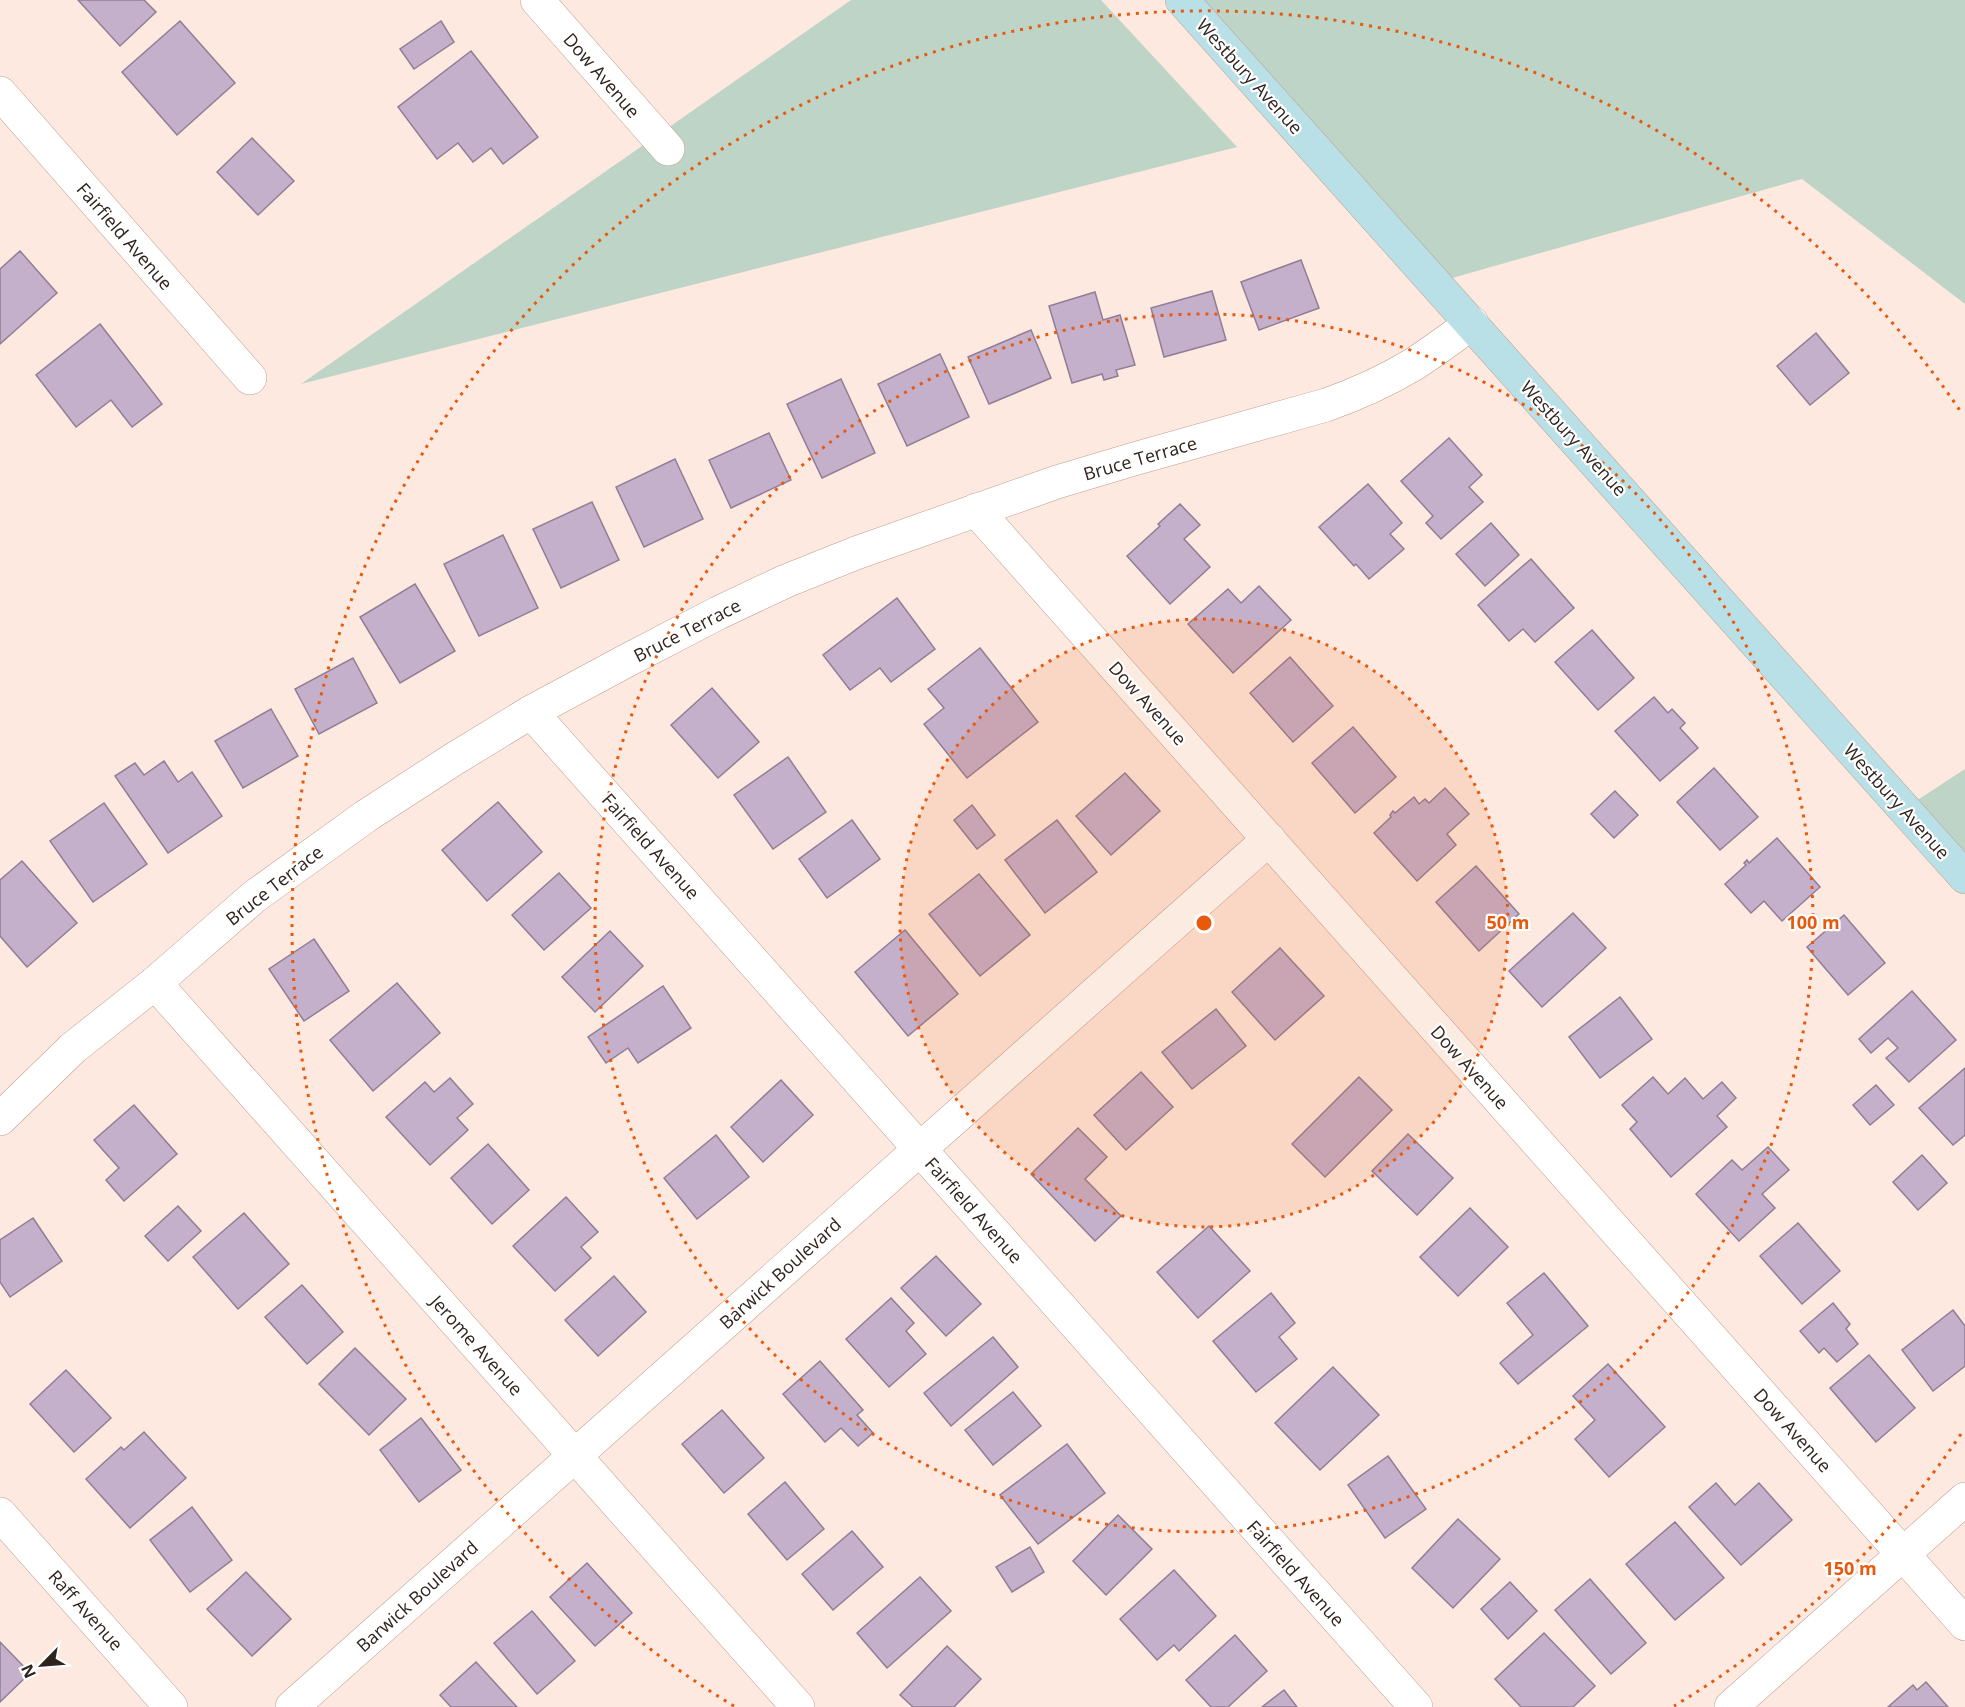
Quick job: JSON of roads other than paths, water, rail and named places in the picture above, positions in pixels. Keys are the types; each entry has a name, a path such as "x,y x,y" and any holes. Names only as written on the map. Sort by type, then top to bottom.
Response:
{"main road":[{"name":"Westbury Avenue","path":"1182,0 1965,877"}],"street":[{"name":"Dow Avenue","path":"537,0 668,149"},
{"name":"Fairfield Avenue","path":"0,93 250,378"},
{"name":"Bruce Terrace","path":"0,1119 73,1048 155,983 255,896 347,830 454,759 531,712 708,619 786,581 976,510 1112,465 1355,395 1414,364 1472,323"},
{"name":"Dow Avenue","path":"976,510 1965,1624"},
{"name":"Fairfield Avenue","path":"531,712 1416,1707"},
{"name":"Barwick Boulevard","path":"292,1707 1269,839"},
{"name":"Jerome Avenue","path":"155,983 798,1707"},
{"path":"1731,1707 1965,1499"},
{"name":"Raff Avenue","path":"0,1514 171,1707"}]}
